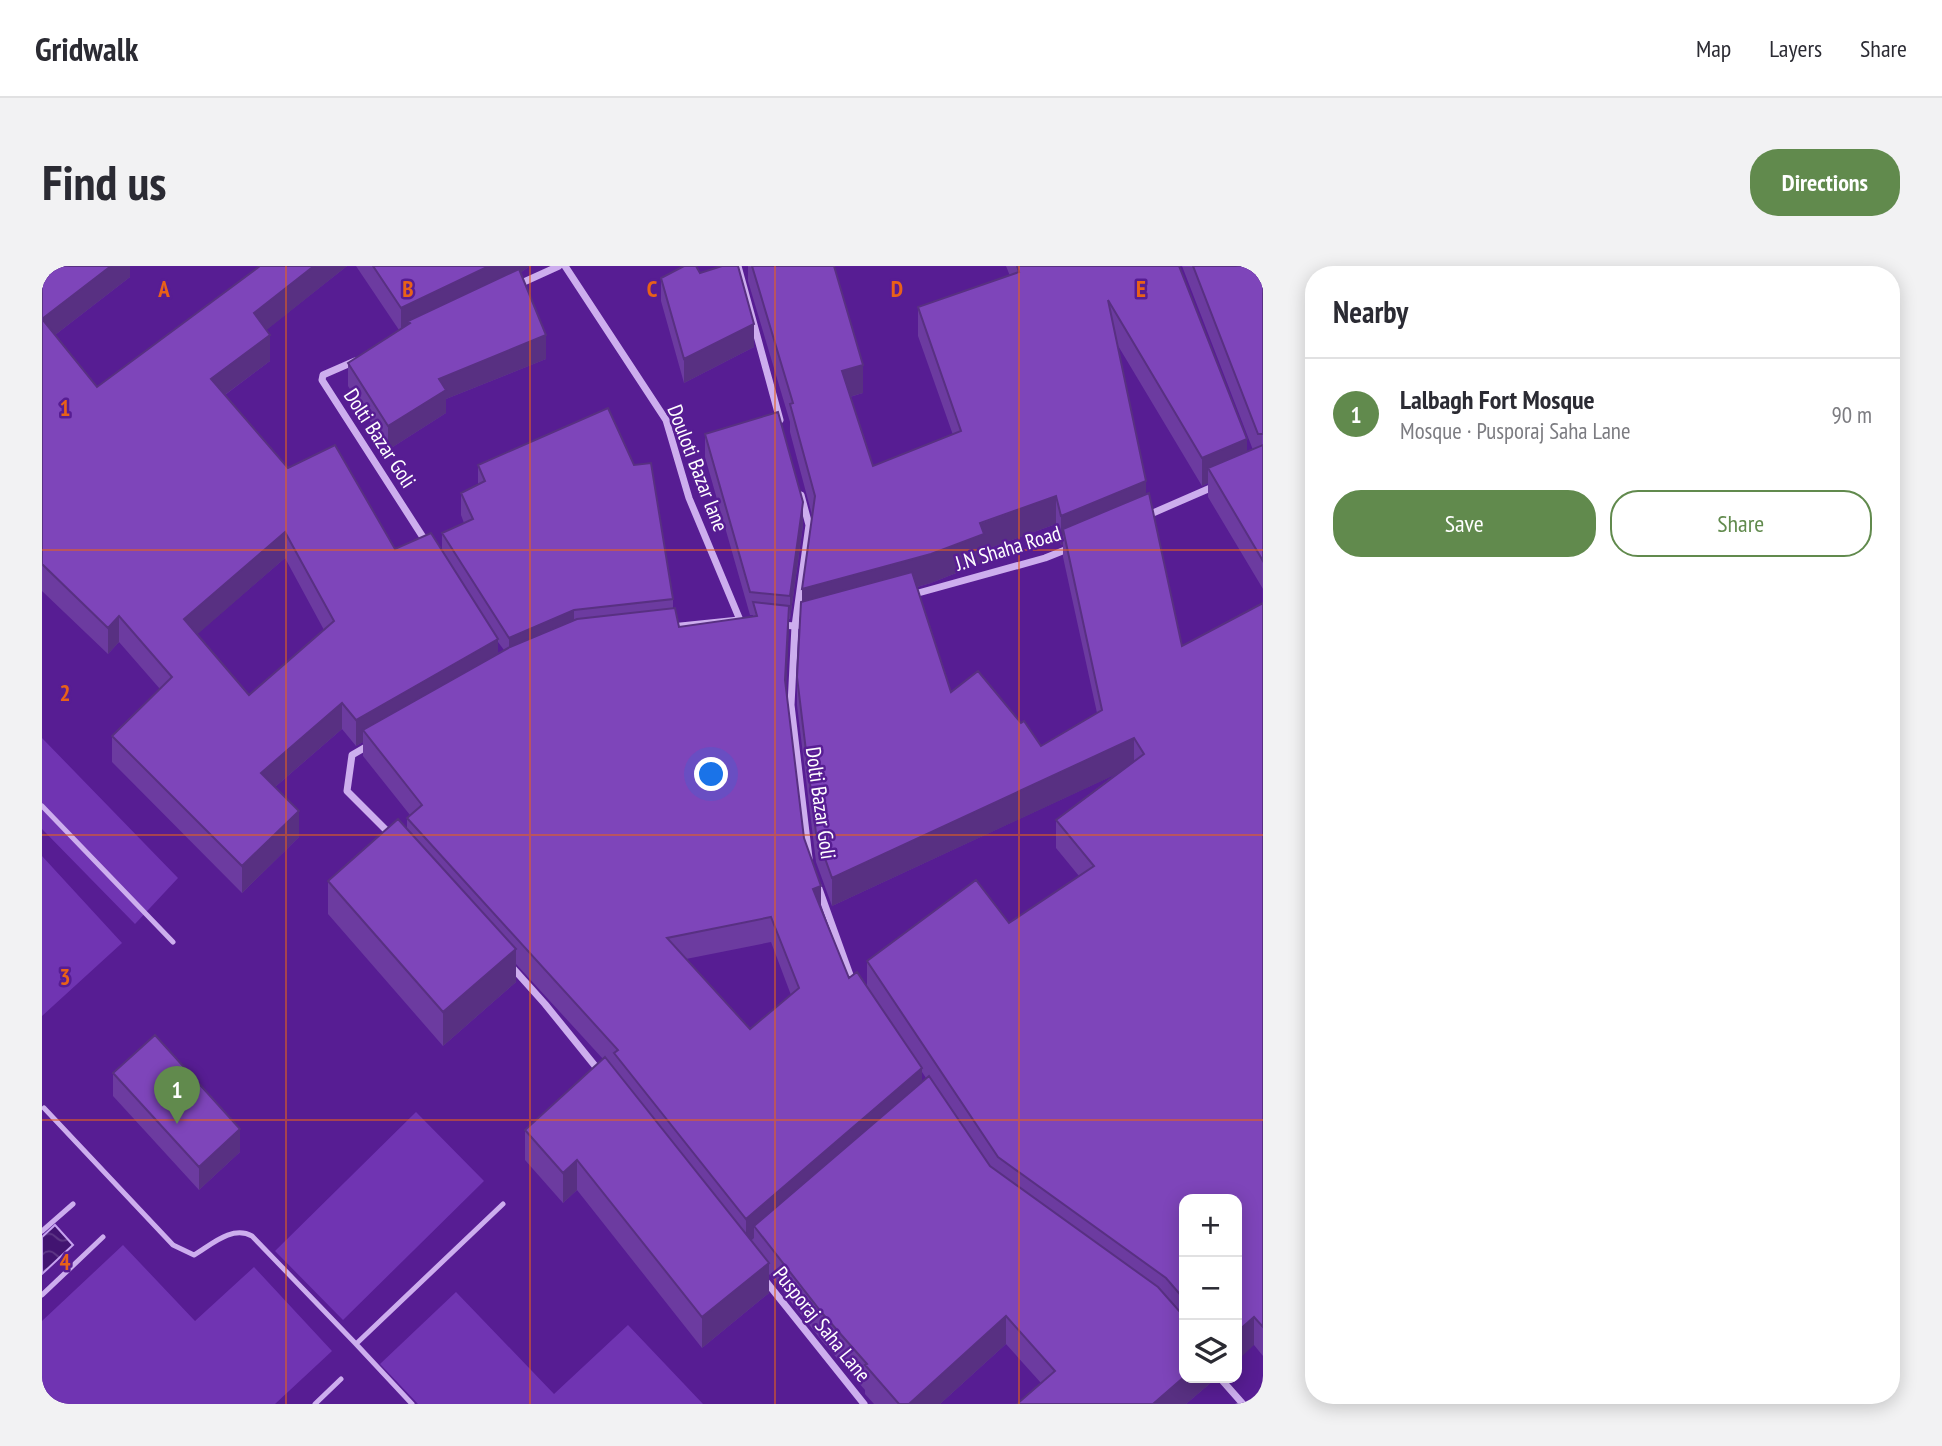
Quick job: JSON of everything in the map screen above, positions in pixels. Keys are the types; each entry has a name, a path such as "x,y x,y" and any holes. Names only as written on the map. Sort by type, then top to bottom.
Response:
{"street":[{"path":"510,289 559,266"},
{"name":"Douloti Bazar lane","path":"565,266 666,419 689,498 740,620"},
{"path":"738,266 784,435"},
{"name":"Dolti Bazar Goli","path":"360,358 323,376 321,380 433,552"},
{"path":"1143,516 1229,480"},
{"name":"Dolti Bazar Goli","path":"798,486 809,525 794,626 791,705 810,863"},
{"name":"J.N Shaha Road","path":"900,598 1045,558 1082,543"},
{"path":"767,623 794,626 821,619"},
{"path":"667,628 753,621"},
{"path":"384,737 352,755 347,791 394,838"},
{"name":"Dolti Bazar Goli","path":"814,876 850,975 858,986"},
{"path":"501,955 545,1004 606,1080"},
{"name":"Pusporaj Saha Lane","path":"762,1275 864,1404"},
{"path":"1224,1383 1243,1404"}],"lane":[{"path":"42,806 173,943"},
{"path":"44,1108 173,1245 194,1255 228,1234 243,1231 252,1236 412,1404"},
{"path":"42,1231 73,1204"},
{"path":"356,1344 503,1204"},
{"path":"42,1295 103,1237"},
{"path":"315,1404 341,1379"}],"shaded area":[{"path":"42,738 178,878 135,924 42,829"},
{"path":"42,856 122,943 42,1016"},
{"path":"416,1112 484,1181 343,1320 275,1251"},
{"path":"123,1245 195,1321 254,1267 332,1351 275,1404 42,1404 42,1321"},
{"path":"456,1292 554,1394 628,1325 703,1404 418,1404 380,1364"}],"water":[{"path":"55,1225 73,1245 42,1274 42,1237"}],"building":[{"path":"42,266 111,266 42,319"},
{"path":"260,266 314,266 254,313 270,335 211,379 288,468 335,445 395,549 431,533 498,639 356,720 342,703 261,773 299,811 242,866 112,736 172,677 119,616 108,628 42,564 42,319 97,387","holes":["285,532 334,621 249,695 184,619"]},
{"path":"373,266 489,266 401,308"},
{"path":"684,266 696,266 700,273 722,266 738,266 754,324 684,359 661,278"},
{"path":"752,266 834,266 863,365 842,371 873,466 961,431 918,307 1019,272 1017,266 1179,266 1247,439 1202,458 1108,300 1146,481 1061,516 1056,496 980,523 984,534 931,554 802,589 815,496 790,404 793,403"},
{"path":"1193,266 1263,266 1263,434 1258,434"},
{"path":"519,269 546,335 439,379 446,390 388,426 348,363 410,323 408,321"},
{"path":"608,408 634,465 651,463 673,599 574,610 509,638 442,533 473,519 461,493 485,481 478,465"},
{"path":"778,412 803,502 790,596 750,592 705,434"},
{"path":"1263,445 1263,561 1208,468"},
{"path":"1149,493 1182,646 1263,603 1263,1327 1254,1317 1242,1328 1242,1194 1179,1194 1179,1293 1166,1278 998,1157 867,961 976,880 1009,923 1094,866 1056,820 1144,754 1134,738 832,878 816,833 797,677 801,602 912,572 951,692 978,671 1021,723 1024,721 1041,746 1102,710 1063,529"},
{"path":"753,602 789,606 785,680 804,838 821,886 813,889 849,978 857,972 922,1068 746,1219 614,1053 618,1050 407,818 422,805 363,730 510,647 577,619 675,608 679,627 757,616","holes":["771,917 799,988 750,1029 667,938"]},
{"path":"398,819 516,949 443,1012 328,881"},
{"path":"155,1035 240,1129 199,1167 113,1073"},
{"path":"605,1057 769,1263 702,1317 577,1160 563,1173 525,1130"},
{"path":"929,1076 990,1166 1158,1287 1179,1311 1179,1381 1153,1404 1017,1404 1055,1371 1006,1316 909,1404 899,1404 822,1313 754,1226"}],"place":[{"name":"Lalbagh Fort Mosque","path":"177,1124"}]}
